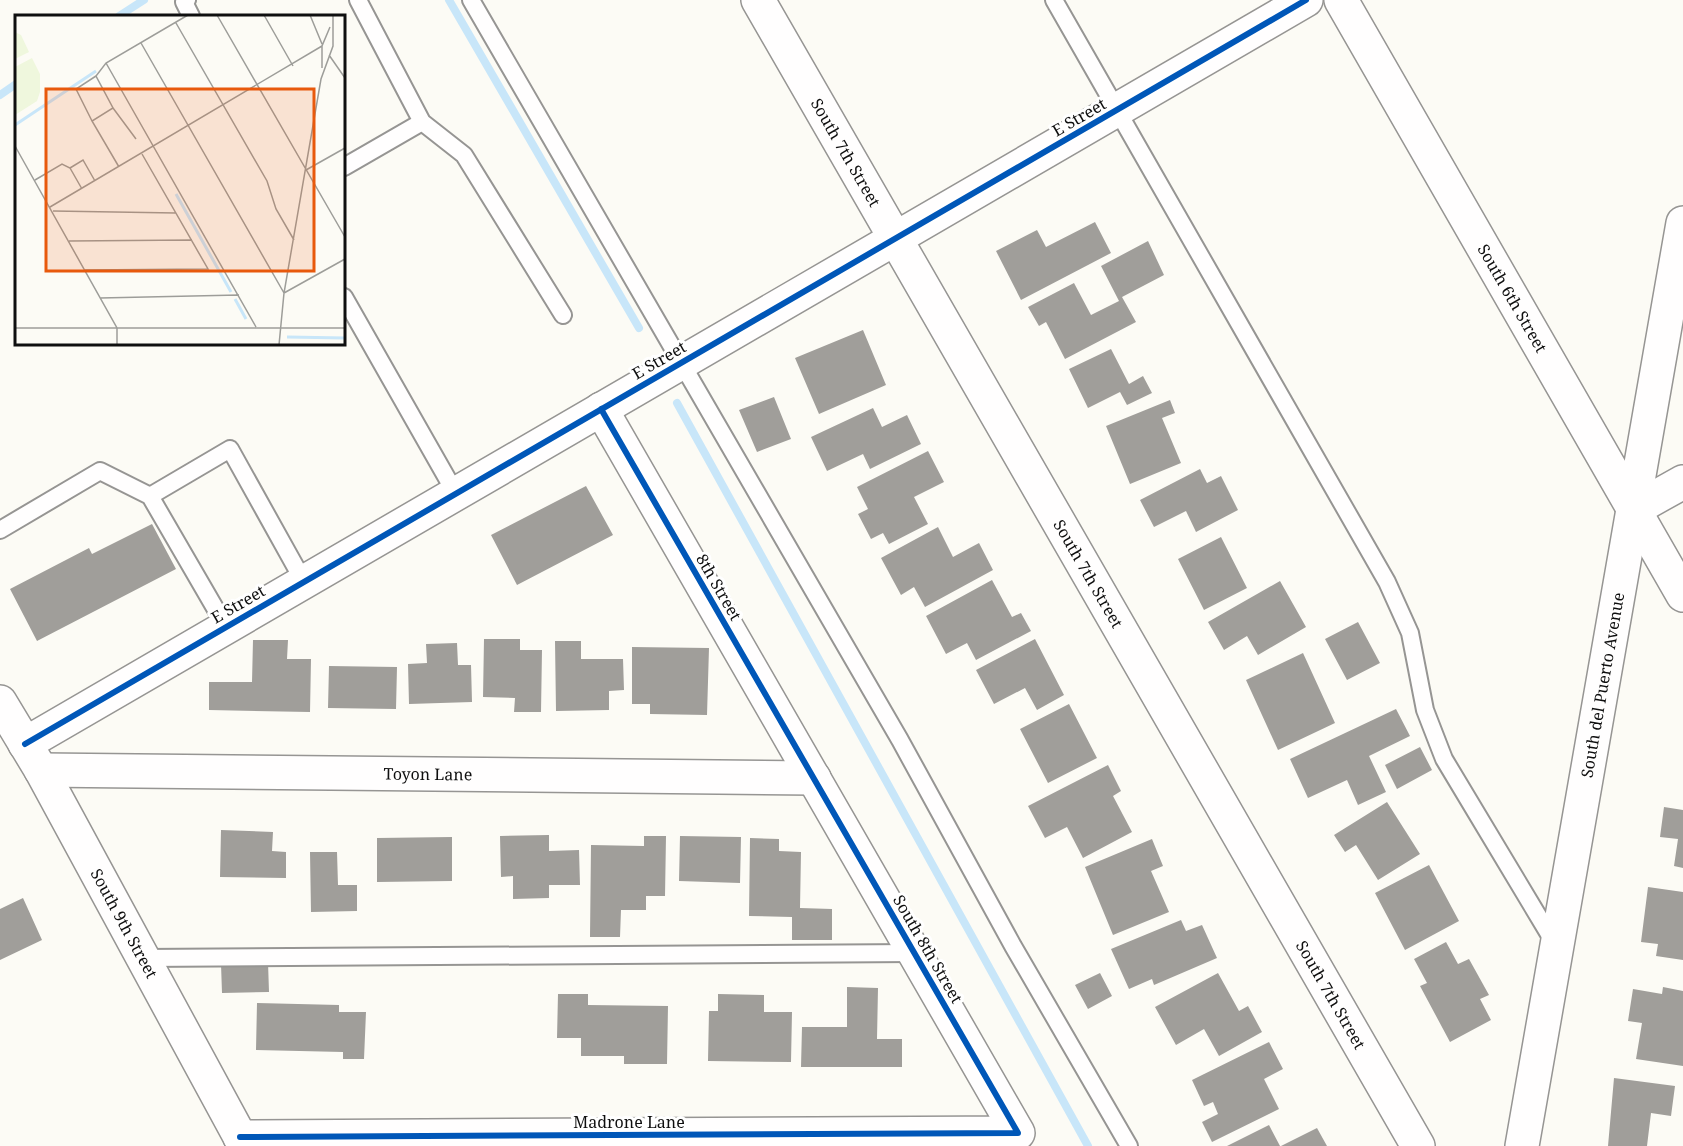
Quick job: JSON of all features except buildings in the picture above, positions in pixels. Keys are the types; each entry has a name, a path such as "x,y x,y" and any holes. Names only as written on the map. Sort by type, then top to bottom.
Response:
{"street":[{"name":"South 7th Street","path":"758,0 1418,1146"},
{"name":"E Street","path":"33,757 226,627 1306,0"},
{"name":"South 6th Street","path":"1341,0 1683,595"},
{"name":"South del Puerto Avenue","path":"1522,1146 1683,223"},
{"name":"8th Street","path":"601,410 814,778"},
{"path":"1633,510 1683,482"},
{"name":"South 9th Street","path":"0,702 33,757 243,1142"},
{"name":"Toyon Lane","path":"33,757 814,778"},
{"name":"South 8th Street","path":"814,778 1018,1133"},
{"name":"Madrone Lane","path":"243,1142 1018,1133"}],"lane":[{"path":"187,0 184,2 190,15"},
{"path":"358,0 422,122 464,155 563,315"},
{"path":"471,0 900,740 1012,946 1128,1146"},
{"path":"1054,0 1400,606 1410,633 1425,710 1444,759 1557,948"},
{"path":"345,166 422,122"},
{"path":"345,299 456,494"},
{"path":"150,496 230,449 304,582"},
{"path":"0,530 100,471 150,496 226,627"},
{"path":"143,958 915,953"}],"waterway":[{"path":"121,15 144,0"},
{"path":"449,0 639,328"},
{"path":"0,95 15,85"},
{"path":"677,403 1088,1146"}],"cycle path":[{"path":"25,744 1306,0"},
{"path":"240,1137 1018,1133 601,409"}]}
